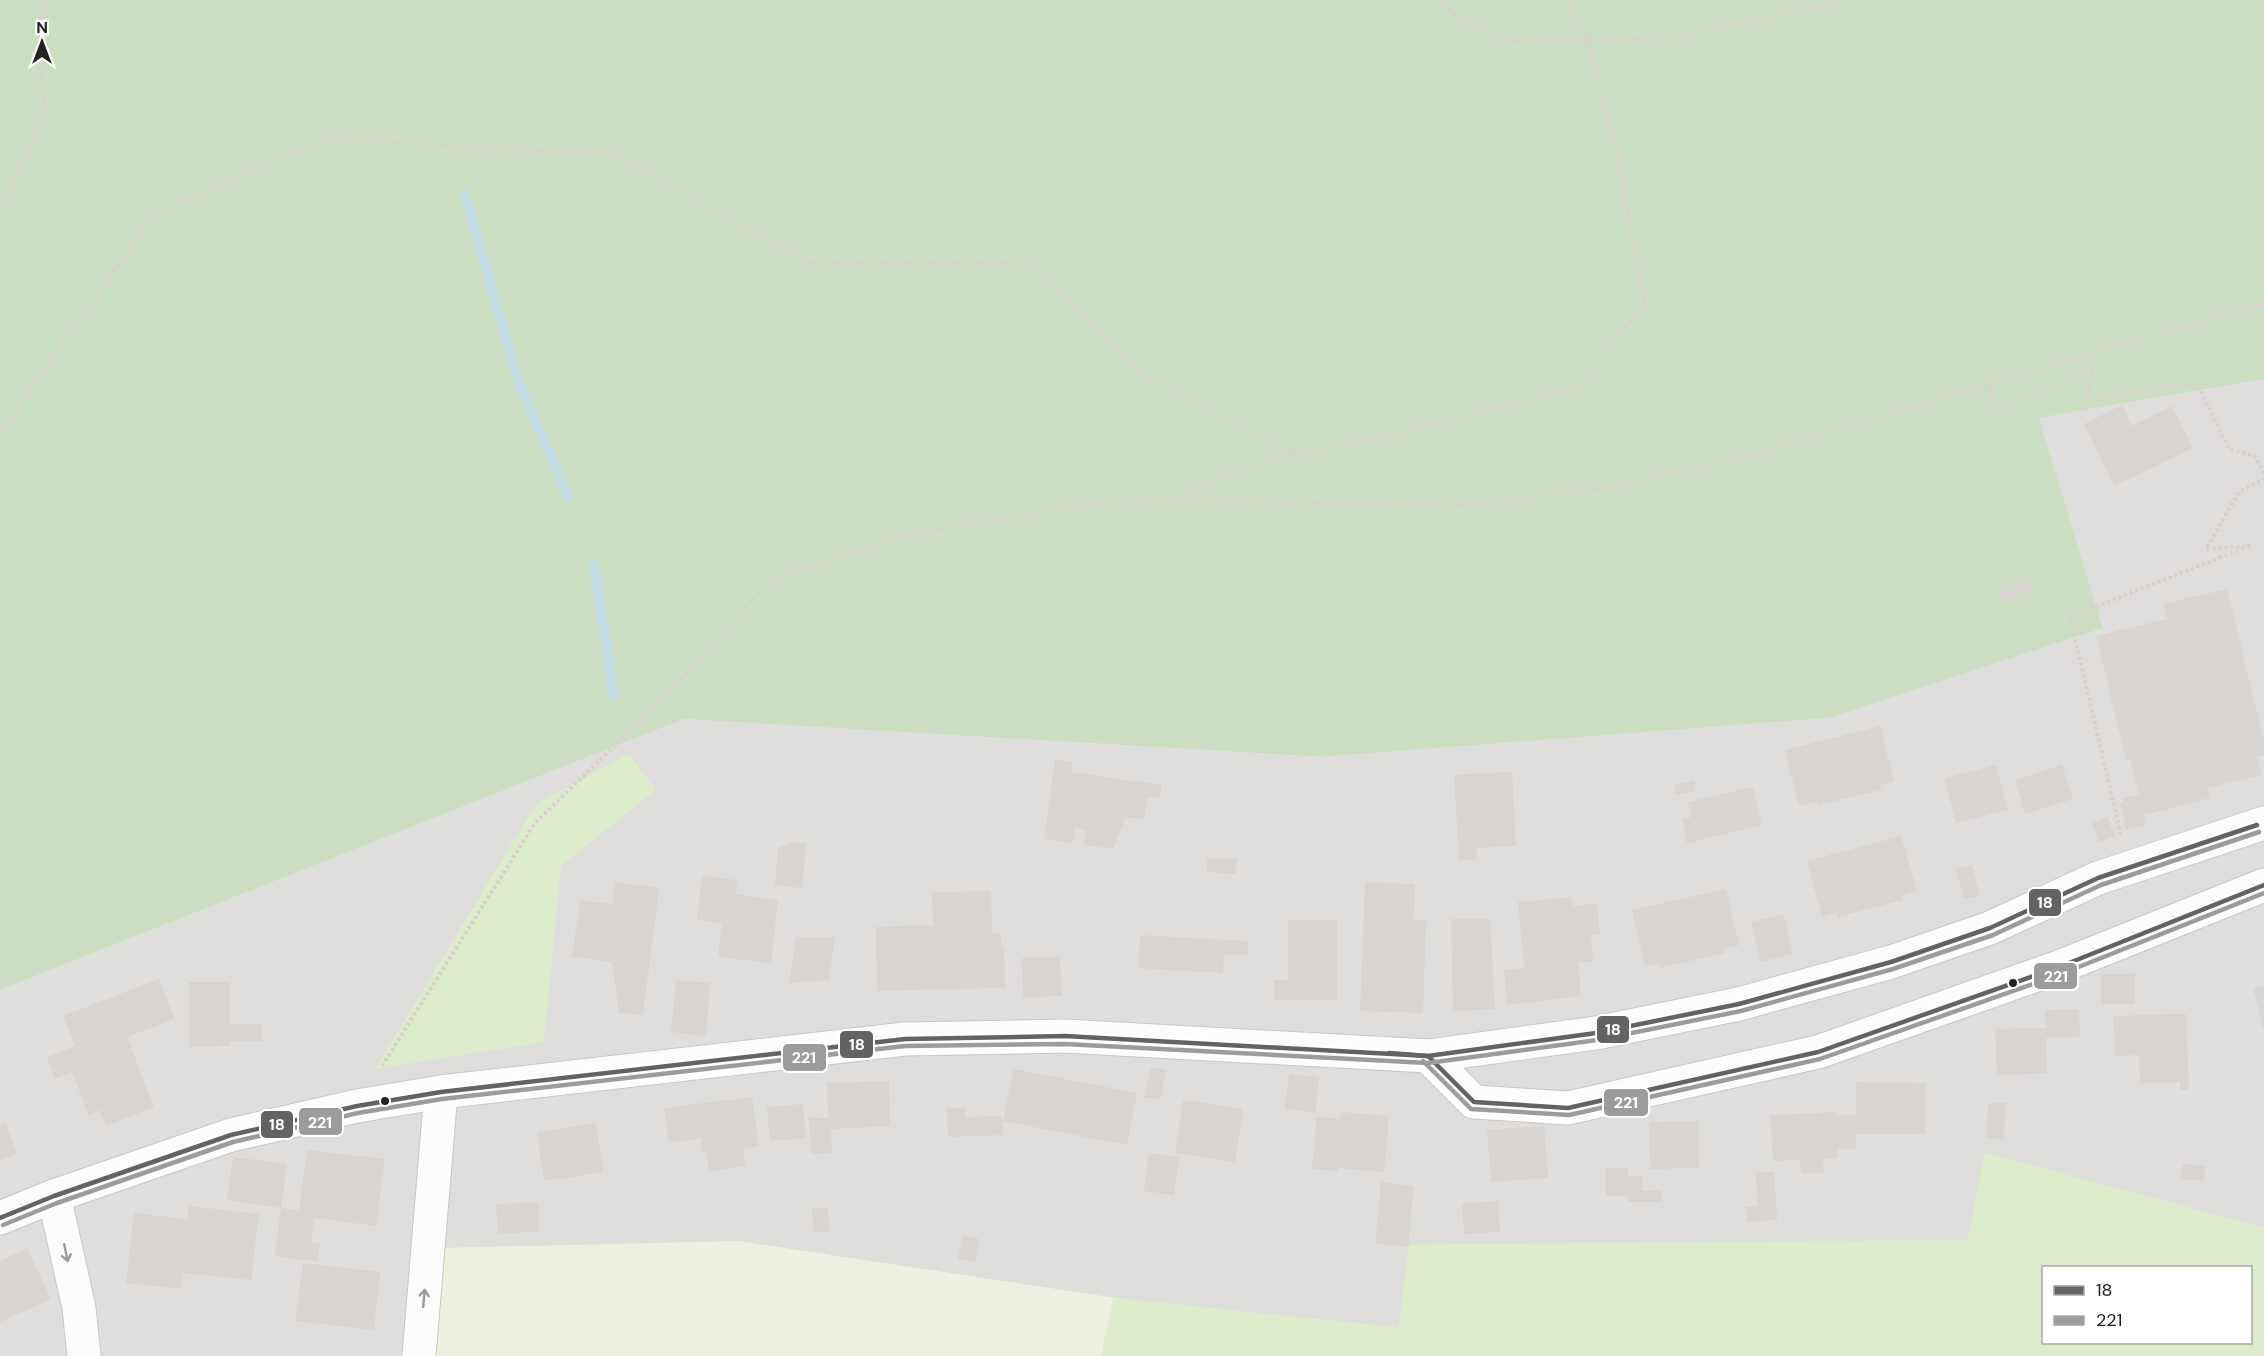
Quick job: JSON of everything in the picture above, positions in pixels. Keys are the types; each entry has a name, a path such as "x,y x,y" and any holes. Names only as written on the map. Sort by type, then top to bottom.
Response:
{"street":[{"path":"0,1218 54,1196 231,1135 357,1106 441,1092 905,1039 1065,1036 1428,1056 1596,1033 1749,1001 1892,962 1979,932 2098,878 2262,828"},
{"path":"1428,1056 1474,1102 1568,1108 1818,1052 2059,967 2264,885"},
{"path":"419,1356 441,1092"},
{"path":"54,1196 79,1308 84,1356"}],"path":[{"path":"0,215 44,118 40,17 48,0"},
{"path":"1433,0 1503,42 1681,37 1843,0"},
{"path":"1174,499 1240,469 1296,454 1400,434 1577,388 1645,304 1613,134 1587,39 1564,0"},
{"path":"0,434 153,215 326,139 613,154 809,262 1027,262 1140,373 1296,454"},
{"path":"357,1106 535,823 669,693 769,581 912,534 1103,503 1174,499 1461,506 1601,489 1755,455 1991,383 2264,304"},
{"path":"1991,383 1989,415 2092,368 2088,401 2181,385 2200,390 2229,449 2254,456 2264,473"},
{"path":"2129,868 2070,617 2249,546 2206,549 2239,492 2264,480"}],"shaded area":[{"path":"2264,379 2264,1228 1985,1153 1968,1240 1409,1245 1399,1328 1122,1299 737,1241 432,1356 0,1356 0,990 684,719 1322,757 1830,718 2103,628 2039,418"}],"green space":[{"path":"0,0 2264,0 2264,379 2039,418 2103,628 1830,718 1322,757 684,719 0,990"},
{"path":"629,754 656,790 561,866 544,1042 375,1069 536,804"},
{"path":"1985,1153 2264,1228 2264,1356 1101,1356 1113,1298 1399,1328 1409,1245 1968,1240"},
{"path":"737,1241 1113,1298 1101,1356 432,1356 441,1248"}],"building":[{"path":"2122,405 2132,426 2172,406 2193,448 2114,486 2084,424"},
{"path":"2031,578 2036,590 2003,604 1998,592"},
{"path":"2227,589 2264,741 2264,755 2257,757 2262,775 2207,788 2210,798 2144,815 2146,825 2126,830 2120,803 2124,802 2123,798 2139,794 2130,759 2126,760 2096,636 2167,619 2164,604"},
{"path":"1880,726 1894,782 1880,785 1881,790 1818,805 1817,802 1799,806 1785,750"},
{"path":"1055,760 1073,762 1071,772 1162,785 1160,798 1147,797 1144,819 1126,817 1113,849 1084,845 1086,830 1075,828 1073,843 1044,839"},
{"path":"1996,765 2008,810 1956,823 1944,778"},
{"path":"2062,765 2073,799 2025,814 2015,780"},
{"path":"1512,772 1516,846 1477,848 1477,859 1459,860 1454,775"},
{"path":"1694,781 1695,791 1676,795 1674,785"},
{"path":"1753,787 1762,825 1687,843 1682,820 1691,817 1688,802"},
{"path":"2107,817 2115,836 2099,842 2092,823"},
{"path":"1901,836 1917,891 1901,896 1902,900 1838,917 1837,912 1822,917 1807,861"},
{"path":"792,842 806,843 802,888 775,885 778,848"},
{"path":"1207,858 1237,859 1236,874 1207,872"},
{"path":"1972,865 1980,896 1964,899 1956,869"},
{"path":"702,876 737,880 736,894 778,900 771,963 718,957 722,923 697,920"},
{"path":"615,882 659,888 643,1015 619,1013 612,962 572,957 580,901 613,904"},
{"path":"1365,882 1415,884 1414,920 1426,920 1423,1013 1360,1011"},
{"path":"1726,889 1739,945 1724,948 1725,953 1660,968 1659,963 1645,967 1632,910"},
{"path":"991,891 992,933 1001,933 1001,946 1004,946 1005,988 877,991 876,927 933,925 932,892"},
{"path":"1572,897 1573,906 1597,903 1600,934 1591,935 1593,961 1578,963 1581,996 1507,1005 1504,970 1524,968 1518,902"},
{"path":"1783,914 1793,954 1761,962 1751,922"},
{"path":"1451,919 1490,919 1495,1009 1453,1011"},
{"path":"1288,920 1337,920 1337,1000 1274,1000 1274,980 1288,980"},
{"path":"1140,935 1248,941 1247,955 1224,954 1223,973 1138,968"},
{"path":"796,937 835,937 829,980 789,983"},
{"path":"1060,957 1062,996 1023,998 1022,958"},
{"path":"2101,974 2135,974 2135,1004 2101,1004"},
{"path":"159,979 175,1019 127,1037 154,1107 106,1126 100,1110 89,1115 72,1072 55,1079 47,1057 75,1046 63,1016"},
{"path":"676,980 710,983 706,1036 671,1032"},
{"path":"189,982 230,982 230,1024 262,1024 262,1041 230,1041 230,1046 190,1047"},
{"path":"2264,986 2264,1028 2263,1028 2253,988"},
{"path":"2079,1009 2080,1037 2046,1038 2047,1073 1997,1075 1995,1029 2046,1028 2045,1010"},
{"path":"2186,1014 2189,1090 2180,1090 2180,1082 2140,1083 2139,1055 2115,1056 2113,1016"},
{"path":"1151,1067 1166,1070 1160,1100 1144,1097"},
{"path":"1013,1069 1137,1093 1127,1145 1003,1121"},
{"path":"1289,1074 1319,1077 1315,1113 1285,1109"},
{"path":"889,1081 890,1126 831,1129 832,1153 811,1154 809,1118 828,1118 827,1083"},
{"path":"1856,1082 1926,1083 1925,1134 1856,1134 1856,1149 1838,1149 1838,1158 1823,1159 1824,1173 1801,1173 1800,1160 1773,1161 1770,1115 1837,1112 1837,1115 1856,1115"},
{"path":"752,1097 759,1146 743,1148 746,1166 709,1171 701,1138 669,1143 664,1108"},
{"path":"1183,1100 1243,1109 1235,1162 1175,1153"},
{"path":"1988,1103 2006,1103 2004,1139 1986,1138"},
{"path":"803,1104 806,1138 770,1141 767,1107"},
{"path":"947,1108 965,1108 965,1117 1002,1116 1003,1135 948,1137"},
{"path":"1341,1112 1389,1116 1384,1172 1338,1168 1338,1171 1312,1169 1317,1117 1340,1119"},
{"path":"1698,1121 1699,1168 1650,1169 1649,1122"},
{"path":"6,1123 17,1154 0,1160 0,1125"},
{"path":"596,1123 603,1172 544,1181 537,1132"},
{"path":"1544,1126 1548,1178 1491,1182 1487,1130"},
{"path":"307,1150 385,1159 376,1226 314,1218 311,1243 320,1243 318,1262 275,1256 281,1208 299,1210"},
{"path":"1149,1153 1179,1157 1174,1195 1144,1191"},
{"path":"233,1157 287,1164 281,1208 227,1200"},
{"path":"2183,1164 2205,1166 2204,1181 2181,1179"},
{"path":"1606,1168 1628,1168 1628,1176 1642,1176 1642,1191 1662,1190 1662,1202 1628,1202 1628,1196 1606,1196"},
{"path":"1774,1172 1777,1220 1747,1222 1746,1207 1758,1206 1756,1173"},
{"path":"1381,1182 1414,1186 1408,1247 1375,1244"},
{"path":"1498,1201 1500,1232 1464,1234 1462,1203"},
{"path":"538,1202 539,1231 498,1234 496,1204"},
{"path":"189,1206 259,1214 251,1280 183,1273 181,1289 126,1283 134,1213 187,1219"},
{"path":"828,1208 830,1231 814,1233 812,1209"},
{"path":"963,1235 979,1239 975,1262 958,1259"},
{"path":"27,1248 51,1299 0,1322 0,1261"},
{"path":"303,1263 380,1272 374,1330 295,1321"}],"waterway":[{"path":"465,194 519,383 569,498"},
{"path":"594,565 614,694"}],"transit line":[{"name":"18","path":"1389,1053 1428,1056 1596,1033 1739,1004 1891,962 1990,928 2098,878 2257,825"},
{"name":"221","path":"3,1225 57,1203 233,1142 358,1113 442,1099 905,1046 1065,1044 1428,1063 1597,1040 1741,1011 1893,969 1993,935 2101,885 2259,832"},
{"name":"18","path":"0,1218 54,1196 231,1135 357,1106 441,1092 905,1039 1065,1036 1428,1056 1474,1102 1568,1108 1818,1052 2059,967 2264,885"},
{"name":"221","path":"1423,1061 1471,1109 1569,1115 1820,1059 2061,974 2264,893"}]}
